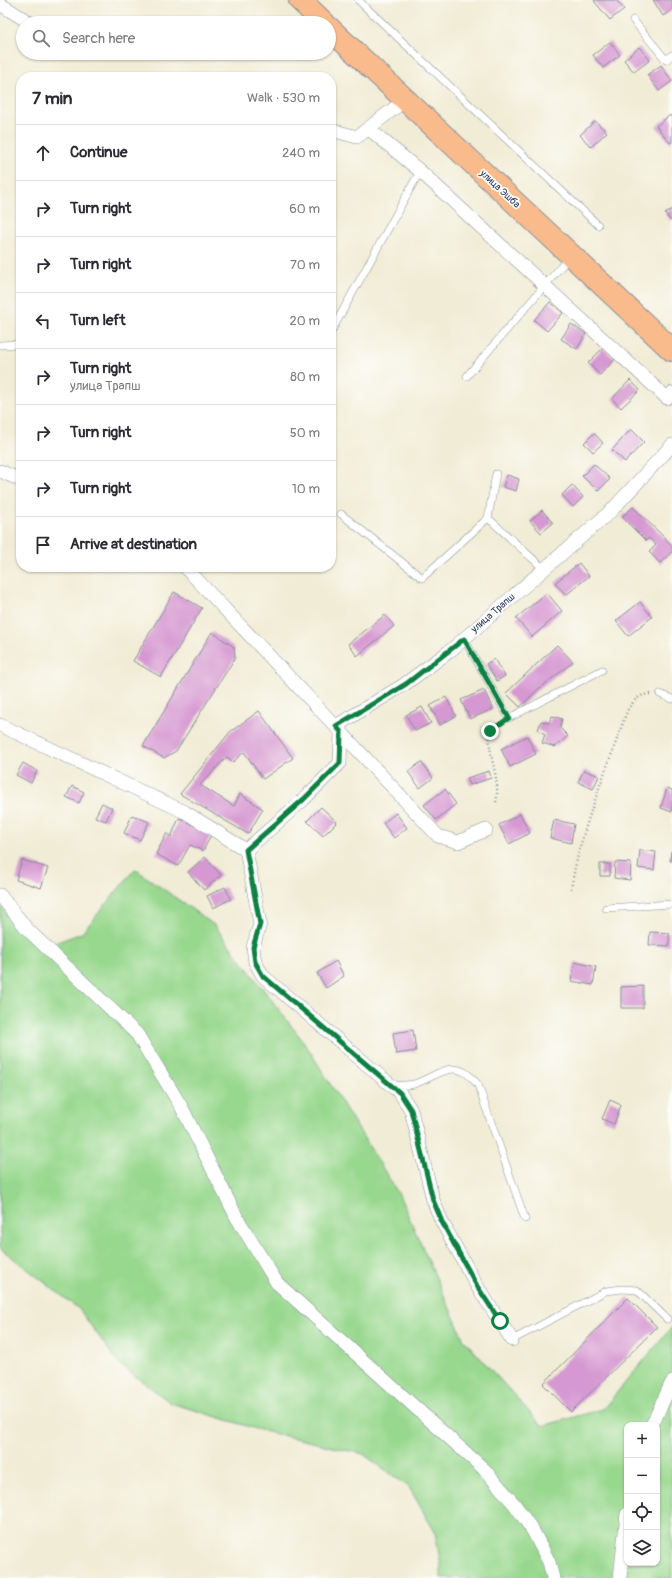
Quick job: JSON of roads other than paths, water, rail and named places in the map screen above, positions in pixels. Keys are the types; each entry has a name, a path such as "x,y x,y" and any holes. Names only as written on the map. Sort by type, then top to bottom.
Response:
{"highway":[{"path":"300,0 317,16"},
{"name":"улица Эшба","path":"336,35 672,350"}],"street":[{"path":"0,4 19,16"},
{"path":"336,131 357,137 405,100"},
{"path":"369,129 420,171 667,398 672,392"},
{"name":"улица Трапш","path":"338,729 406,684 464,639 611,511 672,445"},
{"path":"0,471 16,478"},
{"path":"190,572 438,836 458,842 486,830"},
{"path":"0,725 185,812 246,850 260,924 253,947 255,962 260,972 400,1093 411,1110 433,1200 442,1222 474,1279 512,1340"},
{"path":"246,850 304,799 340,763 338,729"},
{"path":"0,895 27,929 138,1034 182,1108 237,1218 278,1283 485,1470 515,1505 533,1531 549,1562 553,1578"},
{"path":"653,1422 672,1382"},
{"path":"620,1578 625,1530"}],"lane":[{"path":"358,0 598,225"},
{"path":"633,20 666,60 672,55"},
{"path":"336,323 420,171"},
{"path":"467,376 571,255"},
{"path":"0,345 16,344"},
{"path":"341,514 422,578 488,518 496,474"},
{"path":"488,518 544,570"},
{"path":"464,639 509,718 602,670"},
{"path":"660,694 672,699"},
{"path":"606,908 672,904"},
{"path":"391,1085 404,1086 446,1069 458,1070 470,1075 478,1086 525,1219"},
{"path":"512,1340 606,1290 622,1288 637,1290 667,1320"}]}
